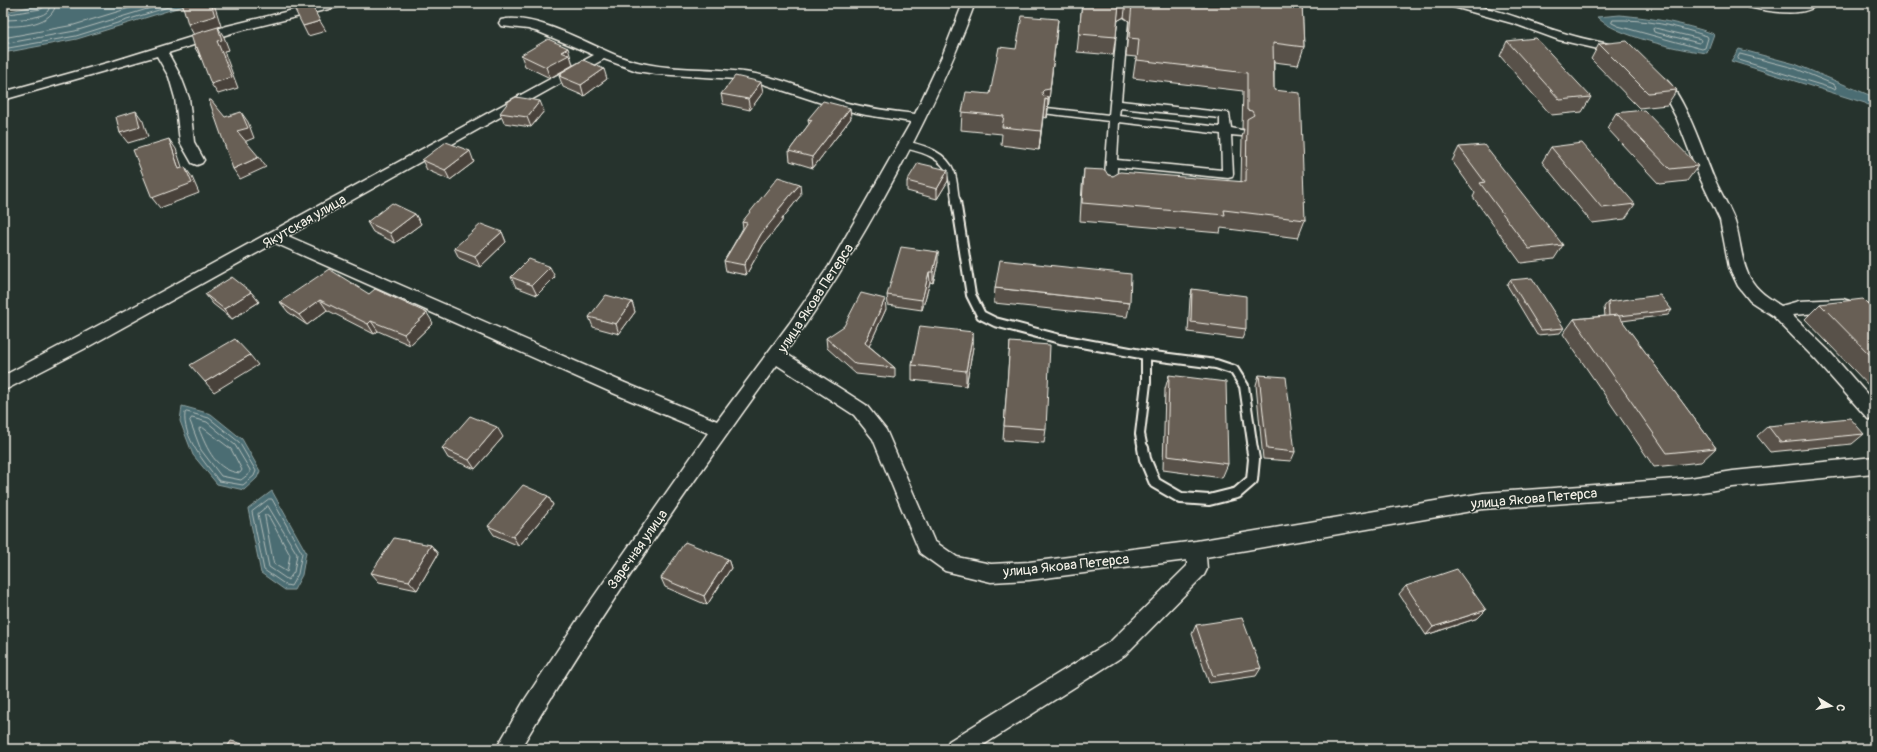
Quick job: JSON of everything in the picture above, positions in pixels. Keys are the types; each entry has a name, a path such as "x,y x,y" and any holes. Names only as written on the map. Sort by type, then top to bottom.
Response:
{"street":[{"path":"3,96 119,64 231,30 337,3"},
{"name":"улица Якова Петерса","path":"969,3 948,60 907,145 863,222 820,292 775,355 860,410 880,435 927,547 952,564 991,573 1014,572 1196,550 1483,501 1690,486 1733,479 1874,465"},
{"path":"1454,3 1502,16 1564,37 1595,43 1631,54"},
{"path":"1748,3 1791,8 1807,6 1812,3"},
{"path":"1110,189 1115,104 1123,21"},
{"path":"505,23 528,25 554,33 603,55 641,68 665,72 749,77 770,81 835,104 877,114 920,119"},
{"path":"160,51 175,77 182,98 187,142 197,160"},
{"name":"Якутская улица","path":"3,384 92,338 276,237 421,154 603,55"},
{"path":"1647,67 1673,99 1684,119 1706,176 1727,220 1737,267 1744,282 1756,297 1779,312 1822,355 1874,414"},
{"path":"1112,164 1228,174 1225,115 1115,104"},
{"path":"1047,112 1242,133"},
{"path":"276,237 620,388 720,430"},
{"path":"1779,312 1799,308 1843,305 1874,315"},
{"name":"Заречная улица","path":"507,749 563,658 720,430 775,355"},
{"path":"956,749 1118,648 1197,569 1196,550"}],"lane":[{"path":"907,145 926,149 941,158 951,173 971,296 981,315 995,322 1060,339 1146,355 1216,364 1234,370 1244,386 1254,459 1252,480 1237,493 1209,500 1181,498 1155,483 1145,459 1140,434 1146,383 1146,355"}],"water":[{"path":"50,3 193,3 77,39 3,53 3,11"},
{"path":"1620,15 1667,22 1714,34 1707,53 1665,45 1633,36 1606,24 1597,17"},
{"path":"1739,49 1795,64 1874,97 1874,109 1865,103 1731,61"},
{"path":"182,406 211,414 242,439 260,471 257,478 244,490 217,484 193,455 180,421"},
{"path":"272,491 306,552 302,575 294,590 285,590 261,573 248,509"}],"building":[{"path":"182,3 211,3 215,16 188,24"},
{"path":"1082,3 1119,3 1116,37 1079,34"},
{"path":"1132,3 1302,3 1304,47 1273,43 1274,90 1300,93 1305,220 1224,210 1225,215 1082,203 1084,169 1105,170 1108,175 1113,176 1120,172 1246,182 1247,119 1254,115 1252,111 1247,110 1247,73 1137,60 1139,39 1129,38"},
{"path":"311,4 320,21 303,26 294,8"},
{"path":"1022,16 1058,19 1050,89 1042,92 1043,96 1049,97 1048,100 1045,99 1041,131 1002,127 1004,116 962,112 966,92 990,94 999,47 1016,49"},
{"path":"218,27 222,40 217,41 232,77 211,84 197,47 195,48 191,35"},
{"path":"1536,38 1591,97 1560,100 1507,41"},
{"path":"548,39 568,48 561,52 569,55 546,67 521,55"},
{"path":"1627,41 1677,90 1648,93 1599,44"},
{"path":"583,60 604,69 581,85 559,76 562,75 559,74"},
{"path":"735,76 761,82 748,99 721,94"},
{"path":"516,97 540,101 527,117 500,113 509,101"},
{"path":"209,100 211,100 225,117 241,112 248,128 237,131 259,157 233,169"},
{"path":"823,101 850,108 812,157 789,151 812,120 808,119"},
{"path":"1644,110 1698,166 1670,169 1616,113"},
{"path":"136,111 140,127 120,133 116,117"},
{"path":"169,139 179,169 185,167 192,183 152,198 133,150"},
{"path":"446,142 470,151 445,170 422,160"},
{"path":"1582,143 1635,204 1602,208 1551,147"},
{"path":"1484,145 1563,245 1529,249 1480,183 1485,182 1459,147"},
{"path":"918,163 948,170 937,189 907,181"},
{"path":"778,177 800,184 778,210 780,211 761,234 744,265 724,261 747,223 742,222"},
{"path":"392,203 415,214 390,233 367,222"},
{"path":"481,224 502,232 475,256 454,248"},
{"path":"901,247 938,252 933,272 929,272 922,300 887,295"},
{"path":"529,259 550,267 532,285 511,277"},
{"path":"1000,260 1131,274 1130,303 995,288"},
{"path":"329,269 369,294 375,289 427,313 404,334 371,321 368,324 320,300 299,315 280,302"},
{"path":"232,277 251,292 224,309 205,294"},
{"path":"1532,278 1564,328 1541,330 1510,280"},
{"path":"1192,289 1246,296 1246,329 1191,322"},
{"path":"861,293 885,299 865,343 895,368 855,364 826,338 844,326"},
{"path":"606,295 632,302 616,324 589,317"},
{"path":"1660,295 1672,310 1609,316 1608,302"},
{"path":"1863,299 1874,310 1874,359 1820,304"},
{"path":"1618,315 1716,448 1667,453 1574,319"},
{"path":"920,326 973,332 966,371 912,365"},
{"path":"235,339 250,355 205,382 190,365"},
{"path":"1010,342 1050,345 1046,429 1004,426"},
{"path":"1169,375 1226,382 1228,464 1167,456"},
{"path":"1259,375 1286,377 1295,452 1267,449"},
{"path":"470,416 497,427 469,460 442,448"},
{"path":"1850,418 1864,434 1780,442 1768,426"},
{"path":"523,485 548,496 513,537 488,526"},
{"path":"394,538 431,545 409,581 371,573"},
{"path":"685,542 728,559 704,596 661,578"},
{"path":"1457,569 1486,610 1433,627 1406,586"},
{"path":"1242,618 1261,668 1213,676 1196,625"},
{"path":"231,741 264,749 226,749"}]}
